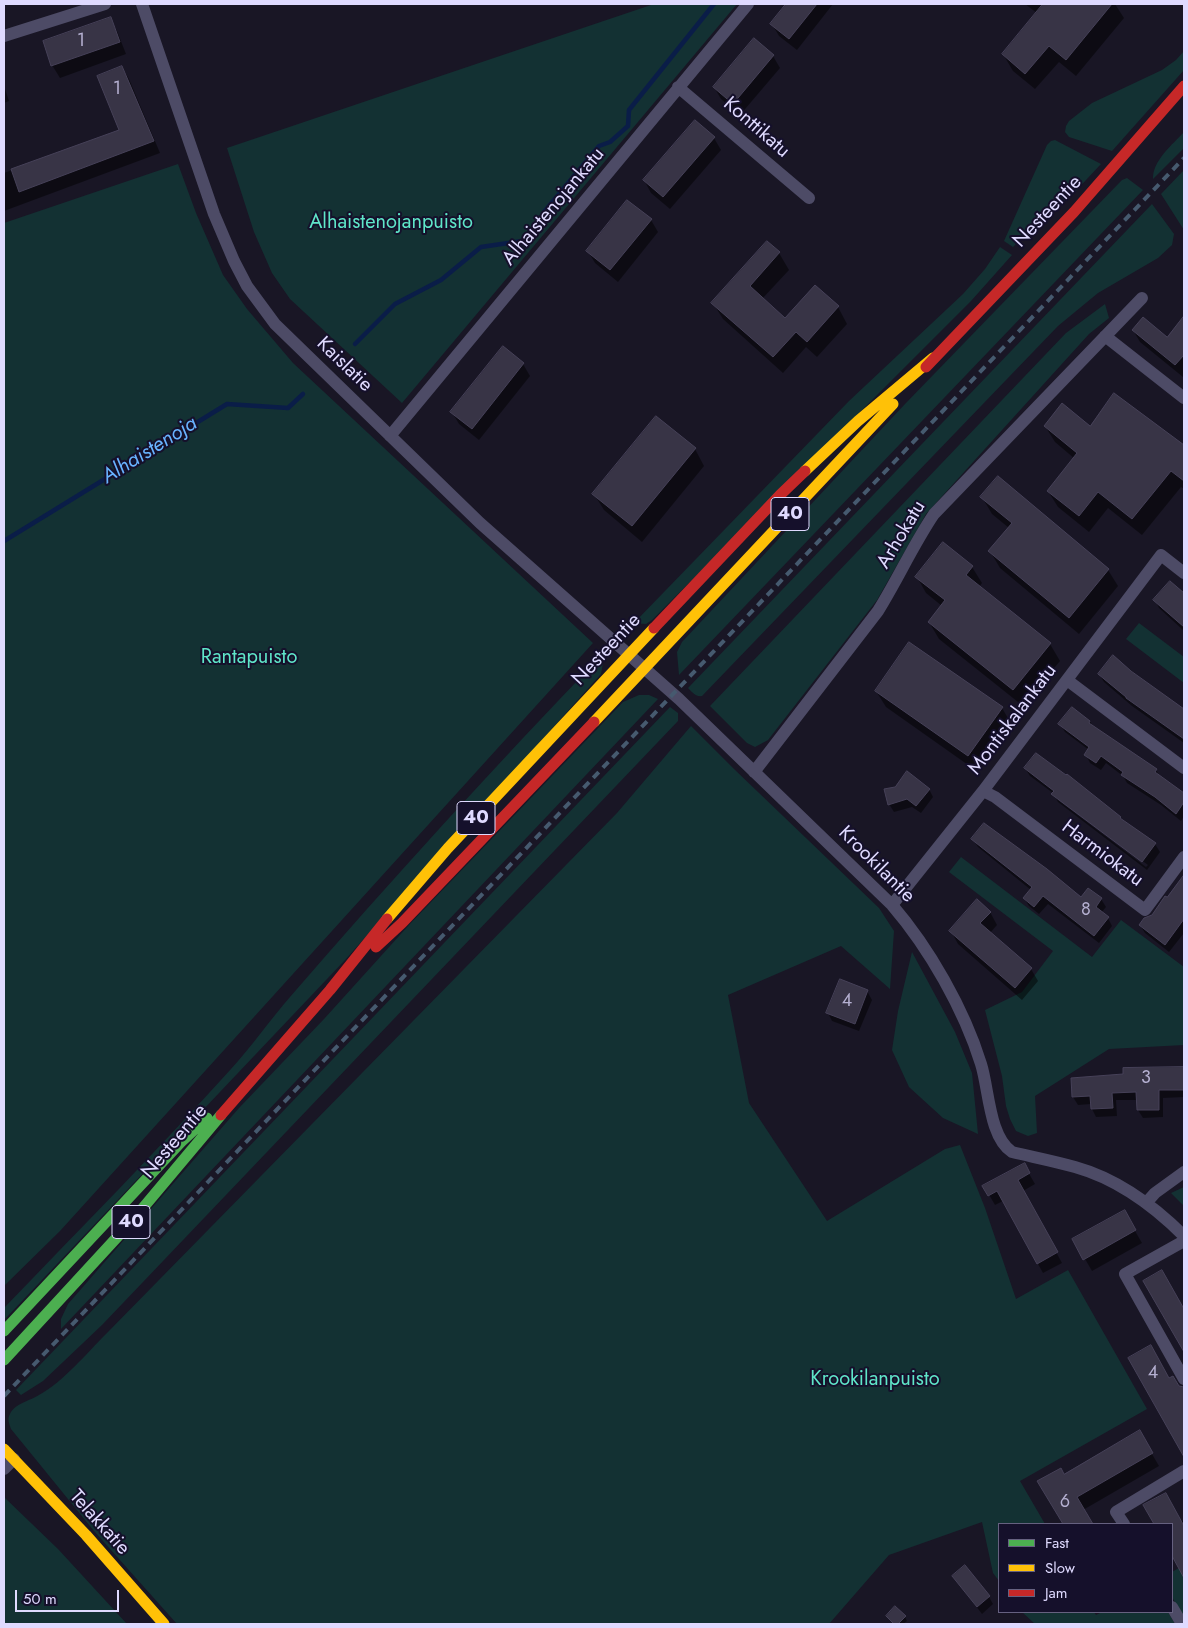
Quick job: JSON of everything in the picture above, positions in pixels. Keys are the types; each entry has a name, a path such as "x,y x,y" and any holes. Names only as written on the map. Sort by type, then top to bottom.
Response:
{"main road":[{"name":"Nesteentie","path":"330,990 402,923 873,427 934,358 1074,212 1133,147 1184,86"},
{"name":"Nesteentie","path":"4,1360 132,1221 251,1079 330,990 392,912 448,848 780,495 858,422 934,358"},
{"name":"Nesteentie","path":"4,1331 181,1142 251,1079"},
{"name":"Telakkatie","path":"4,1449 86,1536 164,1624"}],"street":[{"path":"4,36 105,4"},
{"name":"Kaislatie","path":"142,4 214,214 247,286 275,324 480,523 644,668"},
{"name":"Alhaistenojankatu","path":"390,436 748,4"},
{"name":"Konttikatu","path":"678,87 809,198"},
{"name":"Arhokatu","path":"754,772 878,611 920,534 934,514 1142,298"},
{"path":"1105,336 1184,398"},
{"name":"Montiskalankatu","path":"892,905 983,791 1161,555 1184,574"},
{"name":"Krookilantie","path":"644,668 694,713 892,905 909,926 940,973 971,1035 987,1084 994,1126 1005,1148 1012,1152 1076,1167 1102,1176 1147,1202"},
{"path":"1067,680 1184,768"},
{"name":"Harmiokatu","path":"983,791 995,797 1145,910 1184,857"},
{"path":"1184,1172 1155,1193 1147,1202 1184,1236"},
{"path":"1184,1241 1125,1274 1184,1379"},
{"path":"4,1469 14,1459"},
{"path":"1123,1523 1116,1512 1184,1471"},
{"path":"1173,1609 1182,1624"}],"green space":[{"name":"Alhaistenojanpuisto","path":"654,4 737,4 402,403 290,299 272,273 254,232 227,148"},
{"path":"1184,51 1184,70 1112,151 1069,137 1065,132 1069,121 1092,103 1162,70 1176,60"},
{"path":"1184,132 1184,148 1153,179 1159,159"},
{"path":"1055,140 1101,164 1071,196 1037,223 1013,247 1004,241 1047,145"},
{"name":"Rantapuisto","path":"178,164 196,213 223,275 247,309 293,363 593,643 60,1231 4,1286 4,223"},
{"path":"1184,170 1184,230 1161,194"},
{"path":"1127,178 1143,190 679,675 677,652 682,642 905,404 1122,180"},
{"path":"1152,204 1174,234 1172,245 1158,258 1098,293 1058,326 702,696 691,692 688,688"},
{"path":"1000,247 1012,255 971,301 652,620 646,624 634,623 849,401 963,294 985,269"},
{"path":"1105,304 1109,318 1089,334 926,514 877,600 768,740 755,747 747,743 710,706 1066,333"},
{"path":"1139,623 1184,657 1184,683 1126,639"},
{"path":"602,655 601,674 345,960 4,1320 4,1308 203,1100 366,910 522,739"},
{"path":"639,695 649,695 658,699 61,1329 61,1319 68,1304 239,1108 324,1019 409,925 623,702"},
{"path":"670,707 678,713 678,721 102,1325 43,1381 21,1395 16,1390"},
{"name":"Krookilanpuisto","path":"691,726 879,908 894,931 890,989 841,946 728,995 749,1103 827,1221 945,1149 960,1145 985,1208 1016,1299 1068,1270 1147,1409 1020,1481 1044,1523 998,1523 998,1580 993,1573 982,1522 889,1555 829,1624 177,1624 94,1531 11,1429 8,1419 12,1410 48,1389 74,1367 617,813"},
{"path":"961,857 1092,957 1121,920 1184,967 1184,1045 1109,1049 1035,1096 1037,1133 1028,1136 1016,1131 1006,1106 1002,1076 985,1010 1022,992 1053,951 949,872"},
{"path":"912,952 955,1032 972,1073 978,1134 943,1118 909,1087 892,1050 898,1011"},
{"path":"1184,1187 1184,1206 1171,1193"},
{"path":"4,1497 58,1549 127,1624 4,1624"},
{"path":"1184,1565 1184,1618 1173,1599 1173,1571"},
{"path":"1023,1613 1095,1613 1096,1615 1100,1613 1169,1613 1175,1624 1035,1624"}],"building":[{"path":"786,4 817,4 789,39 770,24"},
{"path":"1043,4 1112,4 1066,60 1049,46 1025,74 1002,54"},
{"path":"111,17 120,42 51,66 43,41"},
{"path":"754,38 774,55 733,104 713,87"},
{"path":"122,66 154,141 19,192 11,169 119,130 97,76"},
{"path":"695,120 715,137 663,197 643,180"},
{"path":"627,200 652,219 610,270 586,251"},
{"path":"767,241 780,252 750,286 785,318 815,285 839,306 807,342 796,332 773,357 711,303"},
{"path":"1184,316 1184,355 1175,365 1132,330 1143,317 1167,337"},
{"path":"503,346 524,363 472,429 450,412"},
{"path":"1114,393 1184,445 1184,481 1171,471 1132,519 1098,492 1079,516 1047,491 1077,453 1044,426 1062,403 1090,426"},
{"path":"656,416 696,448 632,526 592,494"},
{"path":"998,476 1109,569 1069,618 988,551 1012,523 980,497"},
{"path":"943,542 973,566 966,575 1051,643 1013,690 928,622 945,600 915,577"},
{"path":"1170,581 1184,593 1184,627 1153,600"},
{"path":"909,642 1003,707 968,756 875,691"},
{"path":"1113,655 1131,671 1184,709 1184,739 1126,698 1098,674"},
{"path":"1072,707 1090,721 1089,723 1157,769 1155,772 1184,793 1184,802 1176,814 1155,797 1121,775 1123,772 1101,756 1096,763 1084,755 1089,747 1058,724"},
{"path":"1036,753 1067,774 1120,818 1156,843 1142,862 1051,794 1054,791 1024,768"},
{"path":"907,771 930,789 916,806 907,799 888,805 884,789 895,787"},
{"path":"984,823 1047,869 1081,897 1088,888 1102,898 1096,907 1109,917 1094,936 1043,896 1034,907 1023,898 1032,887 971,839"},
{"path":"1184,875 1184,919 1165,945 1139,925 1144,918 1152,915 1165,896 1167,897"},
{"path":"977,899 991,912 980,923 1032,968 1015,988 949,931"},
{"path":"840,979 868,990 855,1024 826,1013"},
{"path":"1184,1067 1184,1090 1159,1090 1159,1110 1137,1110 1136,1092 1112,1093 1113,1108 1091,1109 1090,1096 1072,1097 1071,1078 1123,1074 1123,1068"},
{"path":"1025,1163 1030,1173 1018,1180 1058,1252 1037,1264 997,1191 988,1196 982,1186"},
{"path":"1125,1210 1136,1230 1083,1260 1072,1239"},
{"path":"1162,1270 1184,1309 1184,1352 1143,1281"},
{"path":"1151,1345 1169,1378 1173,1376 1179,1386 1184,1387 1184,1457 1128,1358"},
{"path":"1140,1430 1153,1453 1077,1497 1092,1523 1062,1523 1037,1481 1061,1468 1064,1474"},
{"path":"1166,1493 1184,1526 1184,1578 1173,1558 1173,1523 1153,1523 1143,1505"},
{"path":"965,1565 990,1596 977,1607 952,1576"},
{"path":"895,1606 906,1616 898,1624 894,1624 886,1616"}],"waterway":[{"path":"355,344 395,304 441,280 481,247 522,241 540,225 544,212 599,146 610,142 628,126 629,110 714,4"},
{"name":"Alhaistenoja","path":"4,541 227,404 288,408 303,394"}],"railway":[{"path":"4,1396 1184,158"}],"traffic: fast":[{"path":"4,1360 132,1221 221,1115"},
{"path":"4,1331 181,1142 207,1118"}],"traffic: slow":[{"path":"805,471 858,421 933,358"},
{"path":"594,722 893,404"},
{"path":"387,919 448,848 654,628"},
{"path":"4,1449 86,1535 164,1624"}],"traffic: jam":[{"path":"926,367 1074,212 1184,86"},
{"path":"654,628 805,471"},
{"path":"376,947 402,923 594,722"},
{"path":"221,1115 330,990 387,919"}]}
